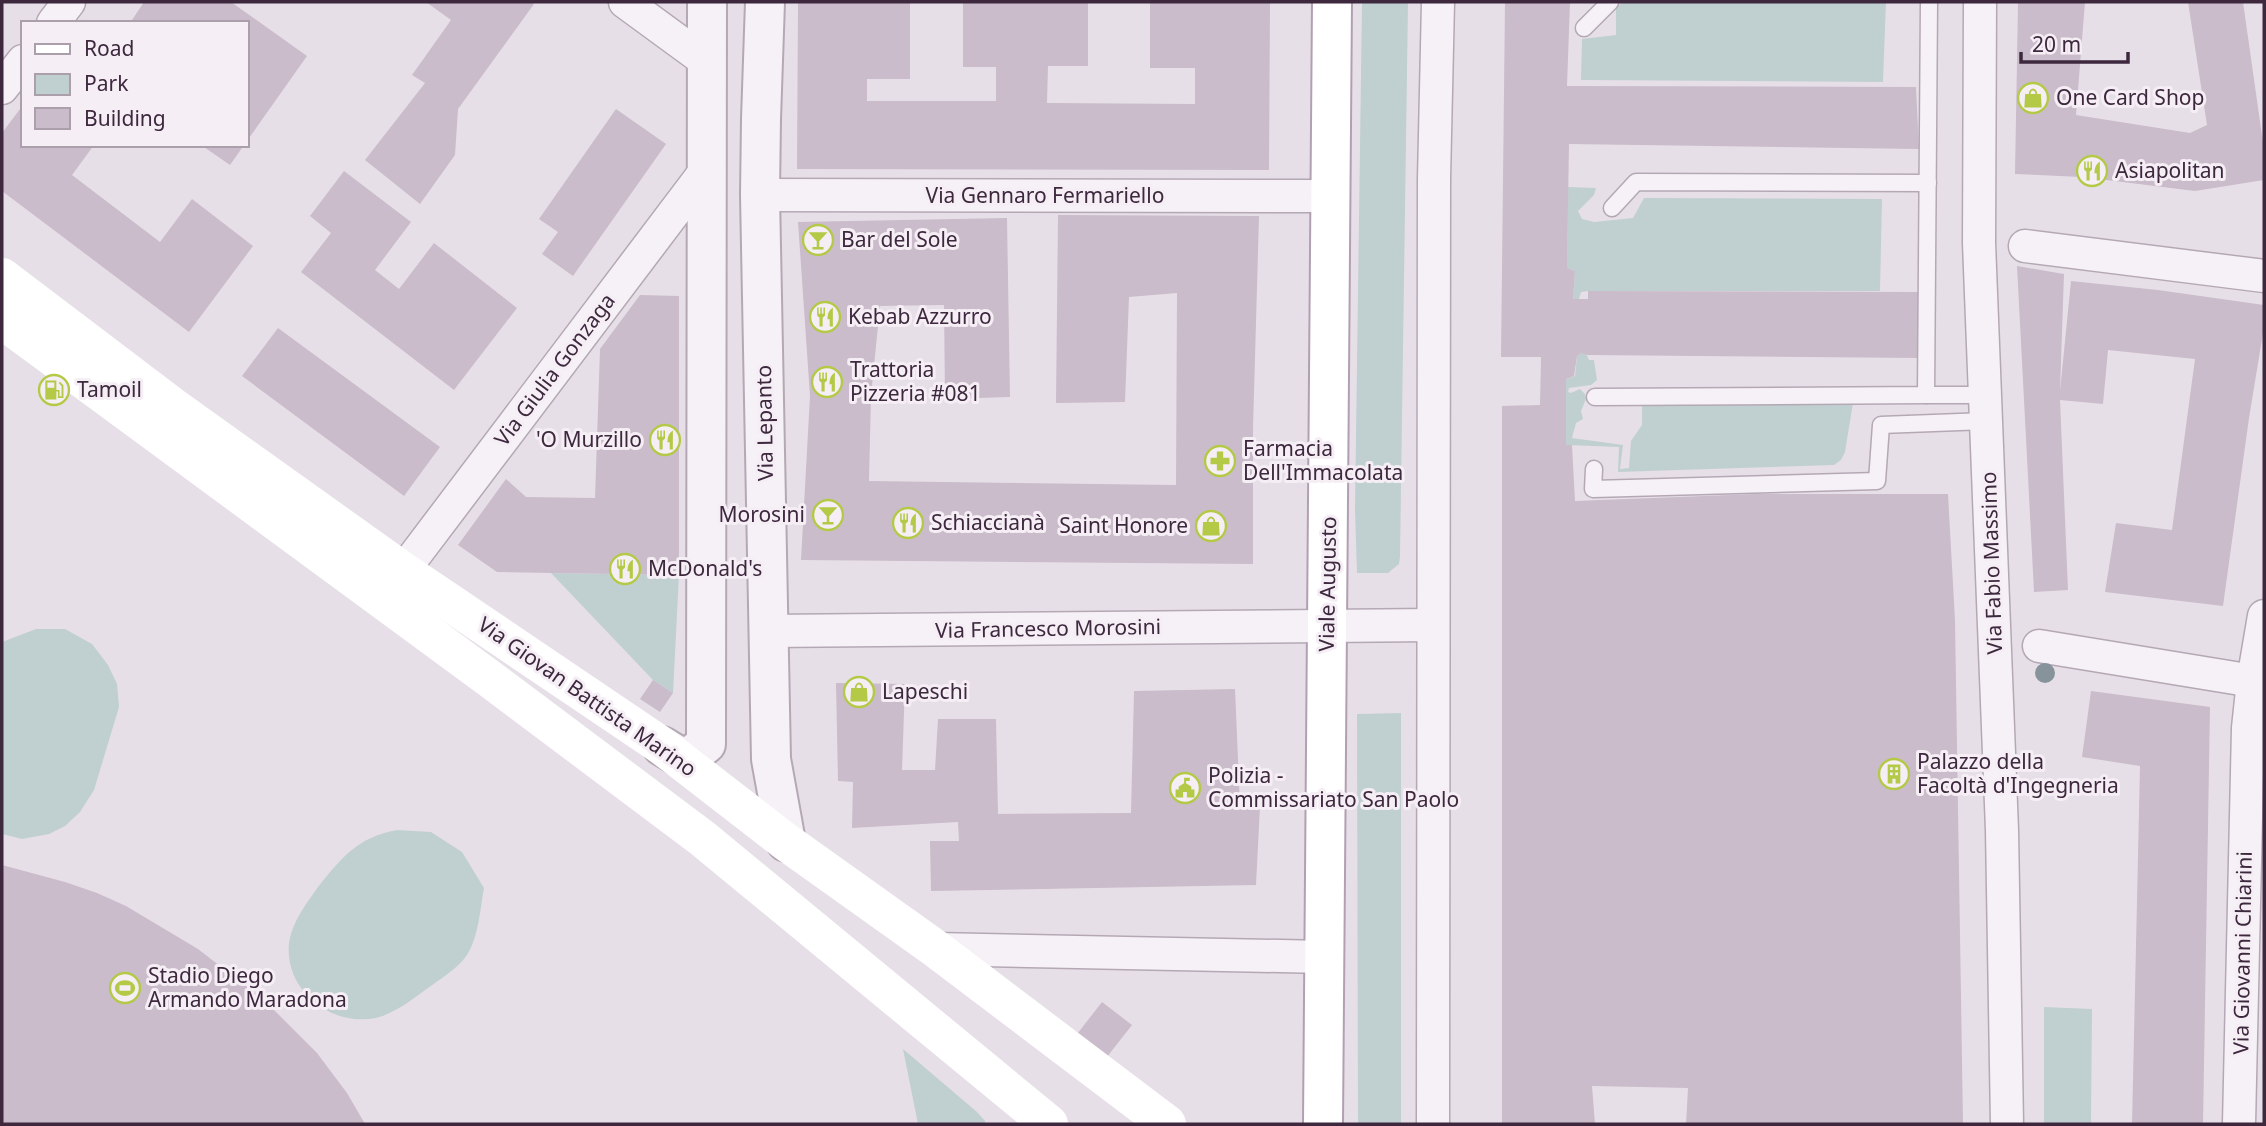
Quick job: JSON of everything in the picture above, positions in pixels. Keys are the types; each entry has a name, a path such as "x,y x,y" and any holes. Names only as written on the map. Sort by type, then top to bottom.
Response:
{"main road":[{"name":"Viale Augusto","path":"1323,1124 1332,2"},
{"name":"Via Giovan Battista Marino","path":"2,277 172,406 403,571 662,746 786,842 936,949 1167,1124"},
{"name":"Via Giovan Battista Marino","path":"2,320 480,671 702,838 1041,1122"}],"street":[{"path":"55,21 69,2"},
{"path":"625,2 707,62"},
{"path":"662,746 685,760 706,744 707,2"},
{"name":"Via Lepanto","path":"765,2 760,195 771,759 786,842"},
{"path":"1433,1124 1434,192 1438,2"},
{"name":"Via Fabio Massimo","path":"1980,2 1979,243 2003,831 2007,1124"},
{"path":"2,88 21,64"},
{"path":"707,121 761,119"},
{"name":"Via Giulia Gonzaga","path":"403,571 707,169"},
{"name":"Via Gennaro Fermariello","path":"760,195 1331,196"},
{"path":"2025,246 2264,276"},
{"name":"Via Giovanni Chiarini","path":"2239,1124 2253,1059 2248,728 2264,616"},
{"name":"Via Francesco Morosini","path":"769,631 1433,625"},
{"path":"2039,646 2253,681"},
{"path":"936,949 1325,957"}],"lane":[{"path":"1584,28 1610,2"},
{"path":"1926,395 1929,2"},
{"path":"1612,208 1636,182 1928,183"},
{"path":"1595,397 1926,395 1986,408"},
{"path":"1594,469 1593,489 1877,481 1881,425 1986,408"}],"green space":[{"path":"1362,2 1408,2 1400,557 1399,564 1388,573 1357,573 1355,511"},
{"path":"1622,2 1886,2 1883,82 1581,80 1582,39 1616,35 1616,8"},
{"path":"1568,187 1596,188 1594,195 1578,211 1582,219 1594,222 1633,218 1644,198 1882,199 1880,291 1588,291 1581,292 1579,299 1573,299 1575,271 1567,268"},
{"path":"1586,353 1589,360 1594,360 1597,380 1591,385 1569,388 1568,392 1571,393 1580,389 1586,399 1581,411 1583,419 1576,423 1572,438 1623,445 1620,469 1629,468 1631,441 1642,425 1642,402 1853,403 1845,452 1841,460 1834,465 1618,472 1619,447 1566,445 1566,379 1575,376 1577,356"},
{"path":"551,573 679,575 673,693 653,680"},
{"path":"36,629 65,629 92,644 108,665 117,684 119,707 94,790 80,812 65,826 49,834 22,839 2,834 2,642"},
{"path":"1401,713 1401,1124 1358,1124 1357,714"},
{"path":"397,830 431,832 462,852 484,888 474,939 467,955 455,968 398,1009 376,1018 343,1017 327,1011 302,990 289,960 291,935 309,900 343,858 361,843"},
{"path":"2044,1007 2092,1009 2091,1124 2044,1124"},
{"path":"903,1049 977,1112 985,1124 918,1124"}],"building":[{"path":"144,2 231,2 307,56 248,140 248,21 131,21"},
{"path":"426,2 534,4 458,109 455,155 420,204 365,160 425,83 412,75 451,20"},
{"path":"798,2 910,2 910,79 867,79 867,101 996,101 996,67 963,67 963,2 1088,2 1088,66 1048,66 1047,103 1195,104 1195,68 1150,68 1150,2 1270,2 1269,170 797,169"},
{"name":"Palazzo della Facoltà d'Ingegneria","path":"1505,2 1570,2 1567,86 1916,87 1919,149 1569,144 1567,268 1575,271 1573,299 1588,299 1588,291 1918,292 1919,358 1581,353 1577,356 1574,376 1566,379 1566,445 1572,445 1575,501 1756,494 1948,494 1955,620 1963,1124 1686,1124 1688,1088 1592,1086 1595,1124 1502,1124 1502,406 1540,405 1541,357 1501,357"},
{"path":"2018,2 2085,2 2076,115 2190,133 2207,125 2188,2 2243,2 2264,150 2264,180 2195,191 2082,177 2015,174"},
{"path":"21,108 21,147 93,147 72,175 160,242 192,199 253,246 189,332 2,191 2,133"},
{"path":"616,109 666,144 573,276 542,254 558,232 539,219"},
{"path":"204,147 243,147 230,165"},
{"path":"344,171 411,222 375,270 399,289 434,243 517,308 454,390 301,272 331,233 310,216"},
{"path":"1058,215 1259,216 1253,429 1253,564 801,560 810,396 798,222 1007,218 1010,397 945,399 944,305 880,306 871,396 869,481 1176,485 1177,293 1129,297 1125,402 1056,403"},
{"path":"2017,266 2064,274 2060,391 2071,281 2264,305 2264,327 2223,606 2105,592 2116,523 2172,530 2195,359 2108,350 2103,404 2060,400 2068,590 2034,592"},
{"path":"640,295 679,296 679,575 497,572 458,545 506,479 526,497 595,498 600,349"},
{"path":"278,328 440,447 404,496 242,376"},
{"path":"50,377 67,391 59,402 41,388"},
{"path":"653,680 673,693 660,712 640,699"},
{"name":"Polizia - Commissariato San Paolo","path":"836,683 905,684 902,770 935,770 938,719 996,719 998,814 1131,813 1134,691 1235,689 1240,806 1260,806 1256,885 931,891 930,841 959,841 958,822 852,828 853,782 838,781"},
{"path":"2091,691 2210,707 2203,1124 2132,1124 2140,766 2082,757"},
{"name":"Stadio Diego Armando Maradona","path":"2,865 97,893 126,906 198,949 264,1000 317,1053 347,1093 365,1124 2,1124"},
{"path":"1102,1002 1132,1025 1103,1062 1074,1038"}],"place":[{"name":"One Card Shop","path":"2033,98"},
{"name":"Asiapolitan","path":"2092,171"},
{"name":"Bar del Sole","path":"818,240"},
{"name":"Kebab Azzurro","path":"825,317"},
{"name":"Trattoria Pizzeria #081","path":"827,382"},
{"name":"Tamoil","path":"54,390"},
{"name":"'O Murzillo","path":"665,440"},
{"name":"Farmacia Dell'Immacolata","path":"1220,461"},
{"name":"Morosini","path":"828,515"},
{"name":"Schiaccianà","path":"908,523"},
{"name":"Saint Honore","path":"1211,526"},
{"name":"McDonald's","path":"625,569"},
{"name":"Lapeschi","path":"859,692"},
{"name":"Palazzo della Facoltà d'Ingegneria","path":"1894,774"},
{"name":"Polizia - Commissariato San Paolo","path":"1185,788"},
{"name":"Stadio Diego Armando Maradona","path":"125,988"}]}
